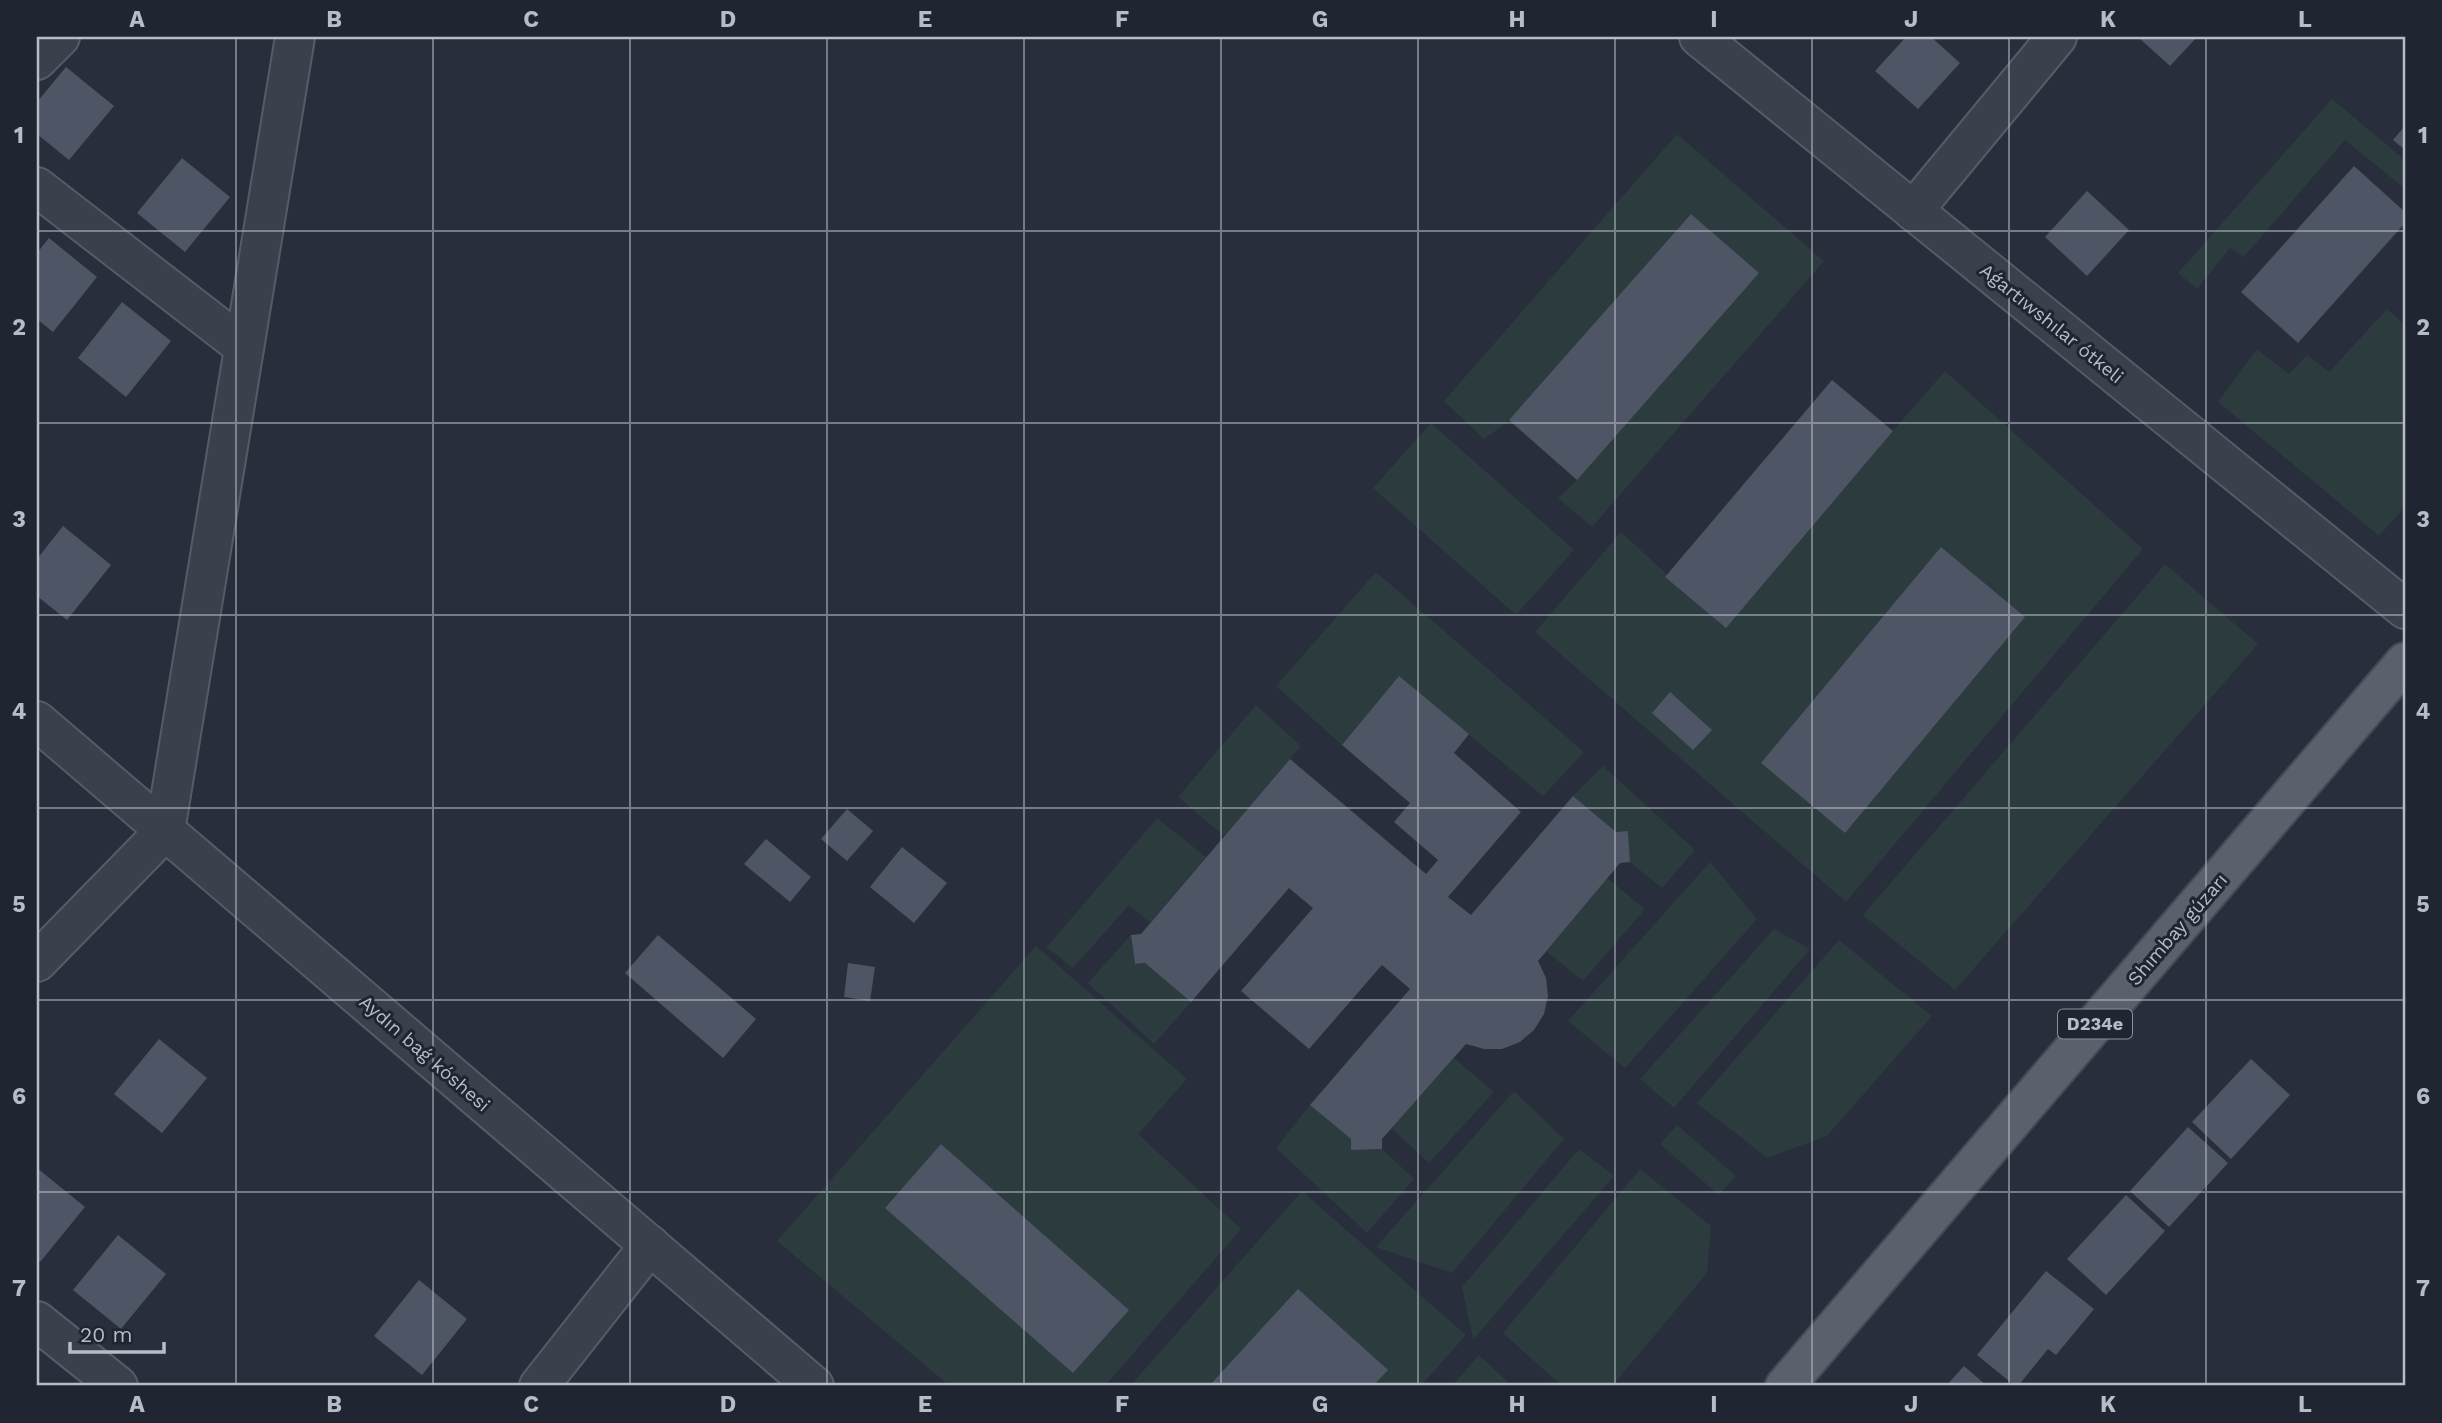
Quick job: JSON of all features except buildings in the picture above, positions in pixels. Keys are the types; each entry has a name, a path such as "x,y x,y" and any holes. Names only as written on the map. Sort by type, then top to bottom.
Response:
{"main road":[{"name":"Shımbay gúzarı","path":"1785,1386 2405,662"}],"street":[{"path":"37,60 60,37"},
{"path":"37,962 165,831 295,37"},
{"name":"Aǵartıwshılar ótkeli","path":"1699,37 2405,609"},
{"path":"1913,211 2057,37"},
{"path":"37,187 244,347"},
{"name":"Aydın baǵ kóshesi","path":"37,721 814,1386"},
{"path":"539,1386 650,1245"},
{"path":"37,1321 118,1386"}],"shaded area":[{"path":"2332,99 2405,160 2405,189 2345,140 2244,257 2230,248 2197,289 2178,273"},
{"path":"1677,134 1824,261 1592,527 1558,498 1577,480 1509,421 1484,439 1444,401"},
{"path":"2387,309 2405,325 2405,507 2379,536 2218,402 2257,349 2289,374 2307,355 2329,372"},
{"path":"1945,371 2143,549 1846,902 1535,632 1621,532 1723,626"},
{"path":"1431,423 1574,550 1516,615 1373,488"},
{"path":"2165,564 2258,644 1955,990 1863,915"},
{"path":"1376,572 1584,752 1543,796 1399,677 1342,745 1276,686"},
{"path":"1256,705 1301,746 1224,836 1178,797"},
{"path":"1603,766 1695,850 1662,888 1630,862 1628,831 1616,832 1573,796"},
{"path":"1157,818 1206,857 1150,923 1129,905 1073,968 1047,947"},
{"path":"1710,862 1757,919 1625,1068 1568,1021"},
{"path":"1607,878 1645,909 1583,981 1546,951"},
{"path":"1774,929 1810,949 1674,1108 1640,1079"},
{"path":"1131,935 1135,964 1145,963 1191,1002 1154,1044 1088,983"},
{"path":"1839,940 1932,1016 1827,1136 1767,1158 1697,1103"},
{"path":"1036,946 1187,1079 1138,1134 1241,1229 1105,1386 950,1386 777,1241"},
{"path":"1454,1058 1494,1092 1429,1163 1391,1128"},
{"path":"1514,1091 1564,1139 1452,1273 1376,1247"},
{"path":"1310,1105 1351,1139 1351,1150 1382,1149 1414,1179 1367,1233 1276,1148"},
{"path":"1677,1125 1736,1176 1719,1195 1660,1144"},
{"path":"1579,1149 1614,1176 1473,1340 1462,1287"},
{"path":"1640,1169 1711,1226 1707,1273 1612,1386 1562,1386 1503,1333"},
{"path":"1302,1191 1466,1335 1421,1386 1130,1386"},
{"path":"1479,1355 1512,1386 1452,1386"}]}
